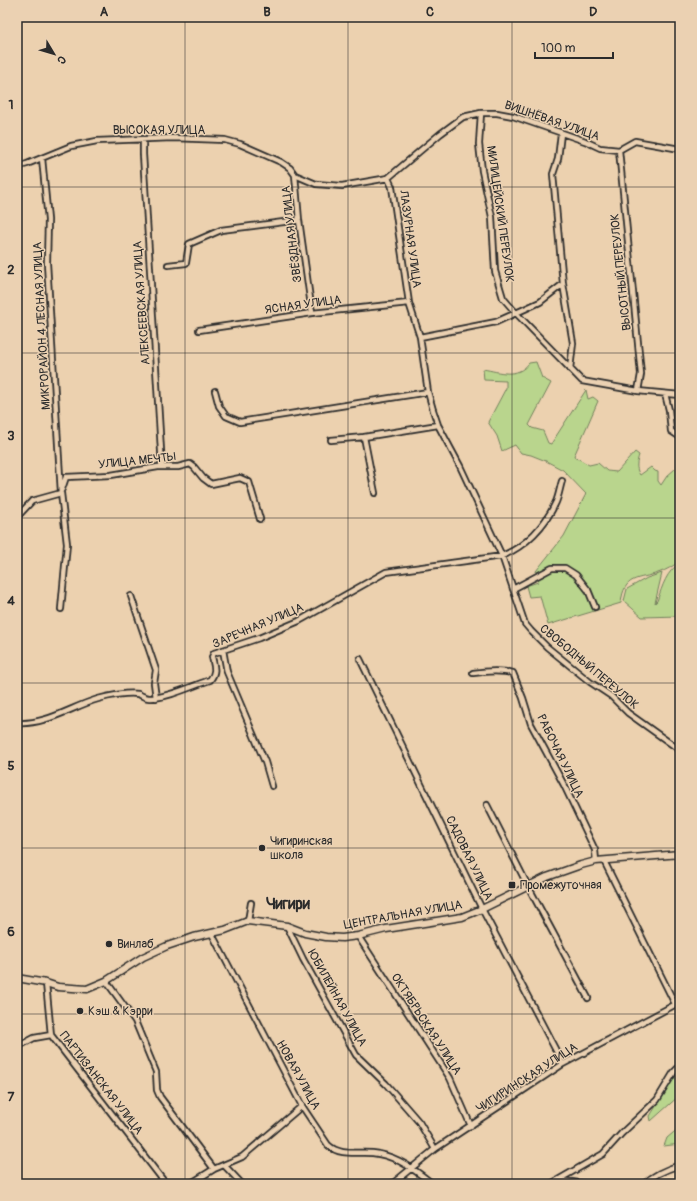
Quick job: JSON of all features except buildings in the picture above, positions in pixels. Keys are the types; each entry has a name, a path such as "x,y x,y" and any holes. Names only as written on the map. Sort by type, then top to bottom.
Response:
{"street":[{"name":"ВИШНЁВАЯ УЛИЦА","path":"388,178 440,134 463,117 481,113 497,112 513,116 585,141 600,148 619,150"},
{"name":"МИЛИЦЕЙСКИЙ ПЕРЕУЛОК","path":"481,113 479,144 482,171 492,218 496,271 503,298 516,314 582,381 638,392 680,395"},
{"path":"561,133 558,159 553,174 563,284 573,343 570,369"},
{"name":"ВЫСОКАЯ УЛИЦА","path":"17,167 71,146 97,141 173,138 225,140 240,144 281,162 290,168 295,175"},
{"name":"АЛЕКСЕЕВСКАЯ УЛИЦА","path":"143,139 143,162 162,467"},
{"path":"619,150 635,141 680,149"},
{"name":"ВЫСОТНЫЙ ПЕРЕУЛОК","path":"619,150 641,374 638,392"},
{"name":"МИКРОРАЙОН 4 ЛЕСНАЯ УЛИЦА","path":"42,158 48,220 47,263 61,493 67,544 61,609"},
{"path":"295,175 316,184 342,186 388,178"},
{"name":"ЗВЁЗДНАЯ УЛИЦА","path":"295,175 299,220 312,313"},
{"name":"ЛАЗУРНАЯ УЛИЦА","path":"388,178 392,187 409,303"},
{"path":"168,265 186,263 189,244 221,230 299,220"},
{"path":"420,337 496,322 540,302 563,284"},
{"path":"409,303 420,337 428,392 438,425 460,466 502,556"},
{"name":"ЯСНАЯ УЛИЦА","path":"199,330 312,313 409,303"},
{"path":"215,391 219,406 226,416 240,422 428,392"},
{"path":"665,394 669,410 671,430 680,437"},
{"path":"330,440 364,438 438,425"},
{"path":"364,438 375,493"},
{"name":"УЛИЦА МЕЧТЫ","path":"61,493 66,477 111,474 162,467 178,467 190,464 203,478 212,484 240,478 249,482 260,520"},
{"name":"ЗАРЕЧНАЯ УЛИЦА","path":"17,723 24,724 49,718 99,699 137,694 148,699 175,693 210,680 214,675 212,657 214,653 259,638 299,621 386,572 502,556 513,552 528,540 542,524 557,501 562,480"},
{"path":"17,517 32,501 61,493"},
{"name":"СВОБОДНЫЙ ПЕРЕУЛОК","path":"502,556 525,624 531,631 553,652 590,682 611,696 628,713 680,751"},
{"path":"513,589 552,568 565,568 576,575 588,590 595,607"},
{"path":"131,596 156,670 154,683 156,698"},
{"path":"223,650 227,672 264,762 272,786"},
{"name":"САДОВАЯ УЛИЦА","path":"360,658 482,909 563,1064"},
{"name":"РАБОЧАЯ УЛИЦА","path":"473,673 488,670 513,673 531,724 564,785 595,850 596,861"},
{"path":"488,805 528,886 588,998"},
{"name":"ЦЕНТРАЛЬНАЯ УЛИЦА","path":"17,978 46,983 58,987 87,989 106,981 143,957 167,946 194,937 212,934 248,921 287,926 305,933 326,937 342,938 358,936 386,929 462,917 482,909 547,877 596,861 680,854"},
{"path":"604,861 675,1004"},
{"path":"248,921 251,903"},
{"name":"ЮБИЛЕЙНАЯ УЛИЦА","path":"287,926 356,1055 386,1084 419,1122 435,1149"},
{"name":"НОВАЯ УЛИЦА","path":"212,934 302,1106 330,1147 348,1154 367,1152 399,1160 433,1184"},
{"name":"ОКТЯБРЬСКАЯ УЛИЦА","path":"358,936 450,1078 471,1126"},
{"path":"106,981 135,1021 156,1072 157,1090 160,1097 214,1169"},
{"name":"ПАРТИЗАНСКАЯ УЛИЦА","path":"46,983 50,1035 166,1184"},
{"name":"ЧИГИРИНСКАЯ УЛИЦА","path":"392,1184 435,1149 563,1064 680,1002"},
{"path":"17,1047 34,1038 50,1035"},
{"path":"551,1184 603,1154 622,1133 657,1100 674,1072 680,1066"},
{"path":"190,1184 214,1169 242,1156 302,1106"},
{"path":"224,1165 242,1184"},
{"path":"644,1184 649,1179 668,1169 680,1165"},
{"path":"559,1180 585,1184"}],"green space":[{"path":"536,362 542,378 551,383 529,425 532,428 543,431 548,443 551,444 586,390 588,399 593,397 598,401 574,456 589,465 598,463 607,471 617,472 635,452 639,455 637,467 640,475 651,467 658,472 658,481 661,485 667,476 675,469 680,473 680,561 664,571 633,580 625,587 621,603 548,625 540,596 529,597 526,586 538,582 536,571 564,536 586,494 563,470 546,461 521,453 515,445 502,451 497,436 488,422 506,388 506,381 484,380 483,369 502,373 514,373 524,368 529,363"},
{"path":"680,563 680,616 642,617 624,601 627,589 647,578 662,573 655,603 671,570"},
{"path":"680,1071 680,1095 651,1121 650,1116 676,1074"},
{"path":"680,1127 680,1144 664,1146 667,1138"}],"place":[{"name":"Чигиринская школа","path":"262,848"},
{"name":"Промежуточная","path":"512,885"},
{"name":"Винлаб","path":"109,944"},
{"name":"Кэш & Кэрри","path":"80,1011"}],"district":[{"name":"Чигири","path":"288,904"}]}
